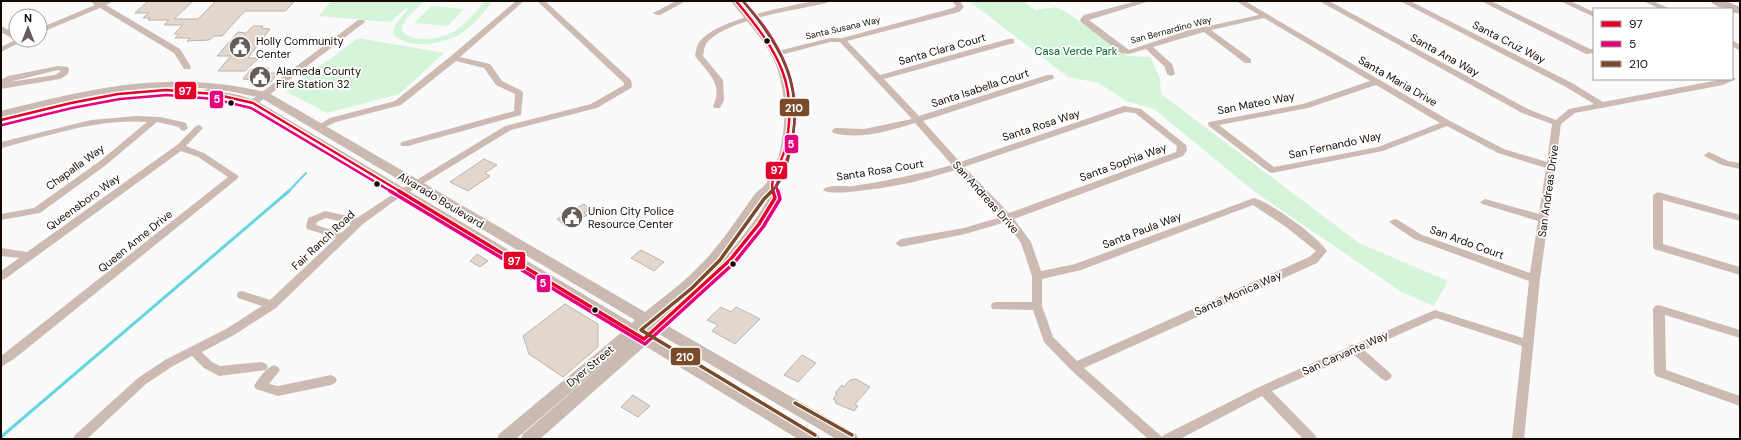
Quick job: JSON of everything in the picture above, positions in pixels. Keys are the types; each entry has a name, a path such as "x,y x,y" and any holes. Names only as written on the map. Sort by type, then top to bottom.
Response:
{"highway":[{"path":"1707,1 1724,8"},
{"path":"1716,1 1733,8"},
{"path":"1734,1 1740,3"}],"main road":[{"name":"Dyer Street","path":"529,439 652,323 711,262 751,210 762,193 771,186 784,156 789,131 790,108 785,74 777,54 752,18 736,1"},
{"name":"Alvarado Boulevard","path":"1,114 71,96 131,86 188,83 223,85 265,95 502,236 850,439"},
{"name":"Alvarado Boulevard","path":"1,120 100,97 128,93 201,91 253,103 812,439"},
{"name":"Dyer Street","path":"505,439 539,409 638,335"},
{"path":"518,439 537,422 539,409"}],"street":[{"path":"48,27 97,3 110,1"},
{"path":"319,127 333,120 398,103 454,58 520,1"},
{"name":"Fair Ranch Road","path":"79,439 142,381 169,363 230,332 272,305 359,222 401,193 508,128 594,106 628,86 628,82 541,1"},
{"path":"657,13 682,1"},
{"path":"717,106 720,100 719,80 699,56 702,44 716,32 752,18 824,1"},
{"name":"San Bernardino Way","path":"1146,1 1087,17 1084,20 1124,51 1129,52 1189,33 1265,16"},
{"name":"Santa Maria Drive","path":"1240,1 1447,123 1501,151 1551,166"},
{"name":"Santa Ana Way","path":"1323,1 1525,111 1558,123"},
{"name":"Santa Cruz Way","path":"1404,1 1570,85 1602,105"},
{"path":"1485,1 1592,51"},
{"path":"1564,1 1593,15"},
{"path":"1647,1 1664,8"},
{"path":"97,3 177,51 187,67"},
{"name":"Santa Susana Way","path":"777,54 830,40 842,40 956,10 958,4"},
{"path":"253,103 361,22"},
{"path":"1206,30 1248,61"},
{"name":"San Andreas Drive","path":"842,40 1008,218 1026,242 1037,276 1037,306 1048,339 1075,367 1157,439"},
{"name":"Santa Clara Court","path":"878,78 1011,41"},
{"path":"1148,47 1169,66 1171,74"},
{"path":"454,58 487,66 499,83 519,93 518,113 525,124"},
{"path":"1,82 11,78 58,68 65,69 64,72 57,77 1,86"},
{"name":"Santa Isabella Court","path":"836,132 845,134 865,132 917,120 1050,77"},
{"path":"1558,123 1572,111 1729,80"},
{"name":"San Mateo Way","path":"1272,170 1212,124 1305,106 1377,82"},
{"name":"Santa Rosa Way","path":"958,166 1124,109 1131,109"},
{"name":"Santa Sophia Way","path":"1008,218 1014,214 1180,154 1182,150 1181,145 1138,110 1131,109"},
{"path":"405,144 518,113"},
{"path":"1,145 106,120 127,117 159,120"},
{"name":"Queensboro Way","path":"1,276 180,147 199,128 178,129 164,124 159,120"},
{"name":"Chapalla Way","path":"1,217 37,211 159,120"},
{"name":"San Fernando Way","path":"1272,170 1380,149 1447,123"},
{"name":"San Andreas Drive","path":"1518,439 1535,279 1558,123"},
{"name":"Queen Anne Drive","path":"1,362 17,351 234,178 201,155 180,147"},
{"path":"1709,155 1725,163 1740,166"},
{"name":"Santa Rosa Court","path":"828,190 851,189 913,179 958,166"},
{"path":"1740,218 1658,195 1658,246 1740,271"},
{"name":"Santa Paula Way","path":"1037,276 1077,267 1254,201"},
{"name":"Santa Monica Way","path":"1075,367 1313,260 1322,251 1315,244 1254,201"},
{"path":"1485,202 1544,219"},
{"path":"343,237 311,227 312,220 324,214 359,222"},
{"path":"901,243 965,231 1008,218"},
{"name":"San Ardo Court","path":"1394,222 1418,237 1535,279"},
{"path":"1,252 29,256"},
{"path":"242,295 272,305"},
{"path":"996,306 1037,306"},
{"path":"1740,334 1659,309 1660,373 1740,401"},
{"name":"San Carvante Way","path":"1168,439 1263,390 1354,348 1435,314 1529,344"},
{"path":"1354,348 1386,376"},
{"path":"194,351 208,365 220,370 268,368 260,386 278,391 331,380"},
{"path":"1263,390 1311,439"}],"green space":[{"path":"331,1 425,1 407,18 404,22 402,31 414,38 430,39 453,32 466,22 485,1 493,1 474,23 465,31 453,38 435,43 416,44 400,39 393,34 396,23 408,9 405,9 392,21 387,22 319,16"},
{"name":"Casa Verde Park","path":"969,1 1023,1 1035,10 1055,7 1068,13 1127,56 1150,57 1160,78 1161,94 1359,243 1448,281 1434,306 1400,291 1255,192 1154,109 1126,101 1099,83 1068,77"},
{"path":"431,6 464,9 448,26 414,23"},
{"path":"358,38 444,53 399,94 327,113 286,92"}],"building":[{"path":"148,1 193,1 174,19 198,19 216,1 295,1 285,11 245,11 222,36 214,36 209,40 187,41 190,38 175,38 179,34 174,34 183,25 164,25 169,20 148,20 150,18 143,18 149,13 135,13"},
{"name":"Holly Community Center","path":"253,26 263,26 261,28 270,29 248,58 259,58 245,71 218,71 231,56 217,56 238,32 246,33"},
{"name":"Alameda County Fire Station 32","path":"269,68 265,73 278,73 271,82 243,79 251,69"},
{"path":"484,159 497,165 485,173 490,176 468,191 450,182"},
{"name":"Union City Police Resource Center","path":"584,204 591,209 584,213 587,215 566,227 557,219"},
{"path":"641,250 664,262 654,271 631,258"},
{"path":"477,254 488,261 480,267 470,261"},
{"path":"565,304 598,324 598,347 563,377 529,354 523,336"},
{"path":"721,307 731,312 736,307 760,319 735,344 712,331 718,325 707,320"},
{"path":"802,355 816,363 798,382 784,375"},
{"path":"856,379 870,387 855,404 858,406 854,411 835,403 836,401 833,399 837,394 835,393 842,385 844,387 850,380"},
{"path":"633,395 650,406 638,417 621,407"}],"waterway":[{"path":"289,191 306,173"},
{"path":"1,437 289,191"}],"transit line":[{"name":"97","path":"1,120 94,98 118,94 166,90 206,93 253,103 644,339 730,260 759,224 775,198 771,185 782,157 789,132 790,109 788,87 781,65 769,44 755,23 736,1"},
{"name":"5","path":"2,125 96,103 143,96 191,96 221,100 251,108 645,344 734,263 763,227 780,199 776,186 784,170 789,153 795,118 792,83 787,66 776,43 763,24 743,1"},
{"name":"210","path":"743,1 778,47 791,79 795,116 793,137 787,163 777,186 764,199 720,260 692,288 641,330 815,435"},
{"name":"210","path":"795,403 852,435"}],"place":[{"name":"Holly Community Center","path":"240,47"},
{"name":"Alameda County Fire Station 32","path":"260,77"},
{"name":"Union City Police Resource Center","path":"572,217"}]}
